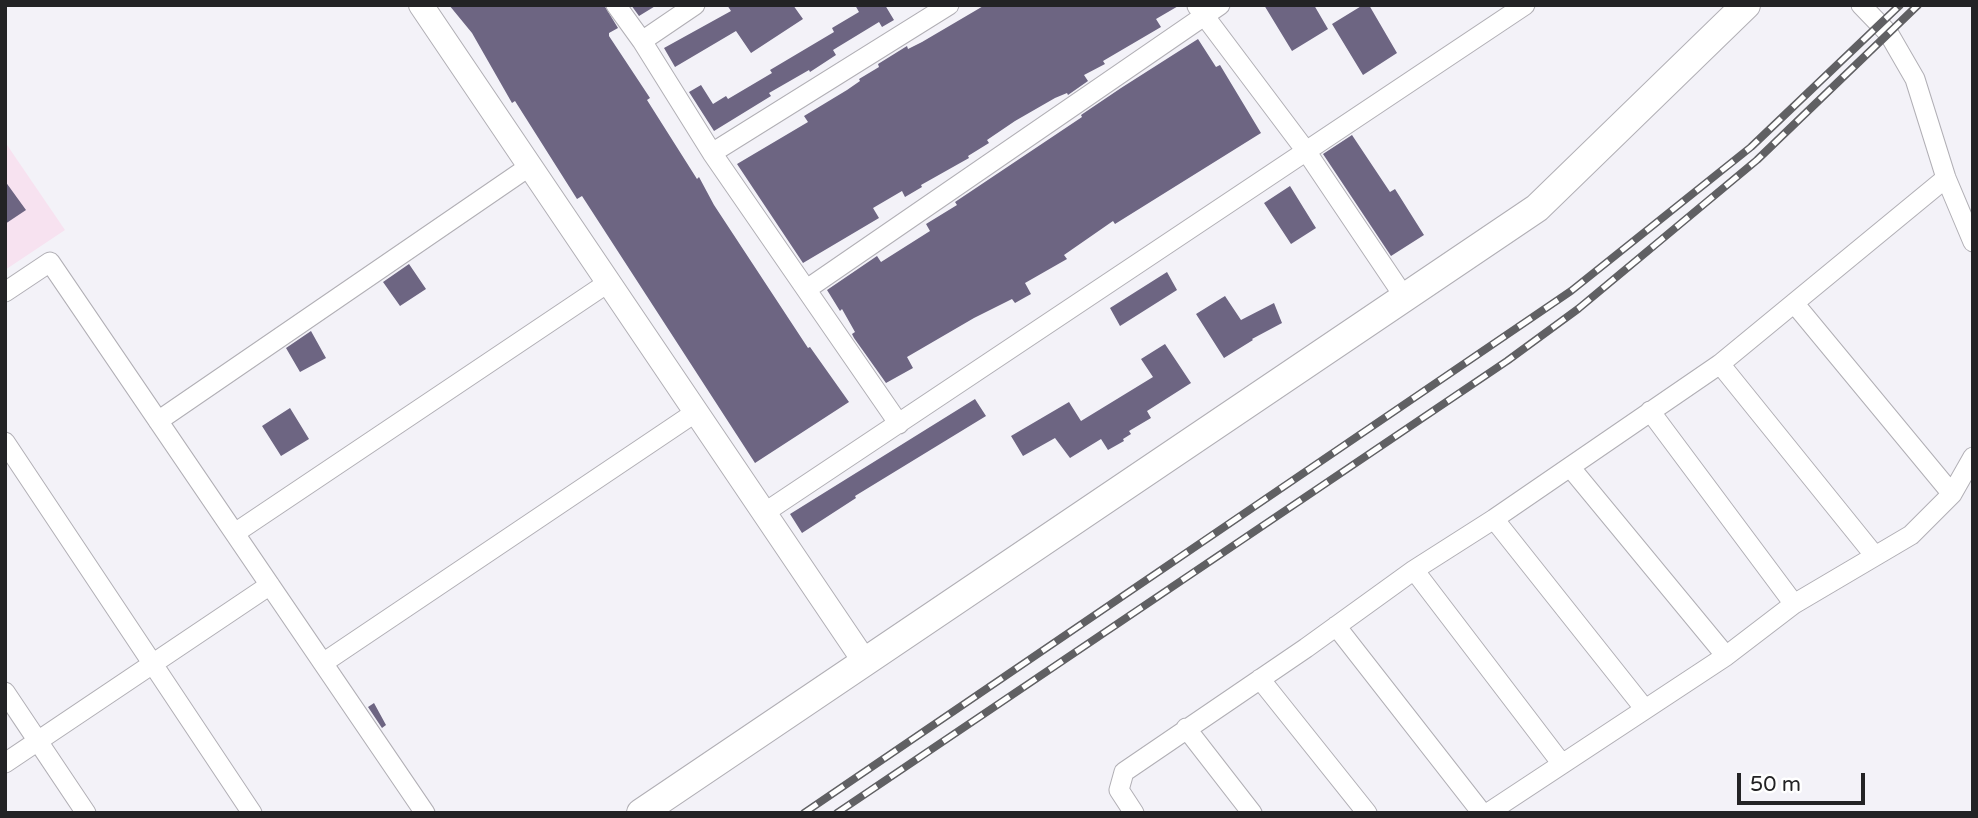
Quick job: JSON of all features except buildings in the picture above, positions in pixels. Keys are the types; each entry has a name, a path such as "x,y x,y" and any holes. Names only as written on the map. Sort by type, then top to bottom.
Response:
{"main road":[{"path":"641,813 1537,208 1746,5"}],"street":[{"path":"616,5 642,41 712,153 899,424"},
{"path":"642,41 695,5"},
{"path":"712,153 949,5"},
{"path":"764,513 1525,5"},
{"path":"1861,5 1889,34 1915,79 1946,178 1973,242"},
{"path":"424,6 865,662"},
{"path":"807,289 1206,9 1405,298"},
{"path":"158,421 530,166"},
{"path":"1133,813 1119,790 1124,772 1414,570 1494,519 1720,364 1946,178"},
{"path":"5,292 50,262 425,813"},
{"path":"235,533 609,282"},
{"path":"1794,303 1952,494"},
{"path":"1720,364 1875,556"},
{"path":"1650,411 1794,604"},
{"path":"323,663 696,412"},
{"path":"5,442 252,813"},
{"path":"1488,813 1726,656 1794,604 1911,535 1952,494 1973,457"},
{"path":"1570,467 1726,656"},
{"path":"1494,519 1644,708"},
{"path":"1414,570 1562,764"},
{"path":"5,763 270,585"},
{"path":"1336,626 1482,813"},
{"path":"1260,679 1367,813"},
{"path":"5,692 86,813"},
{"path":"1186,728 1252,813"}],"shaded area":[{"path":"5,142 65,230 5,270"}],"railway":[{"path":"804,813 1571,291 1751,147 1900,5"},
{"path":"837,813 1507,361 1578,309 1757,160 1918,5"}]}
